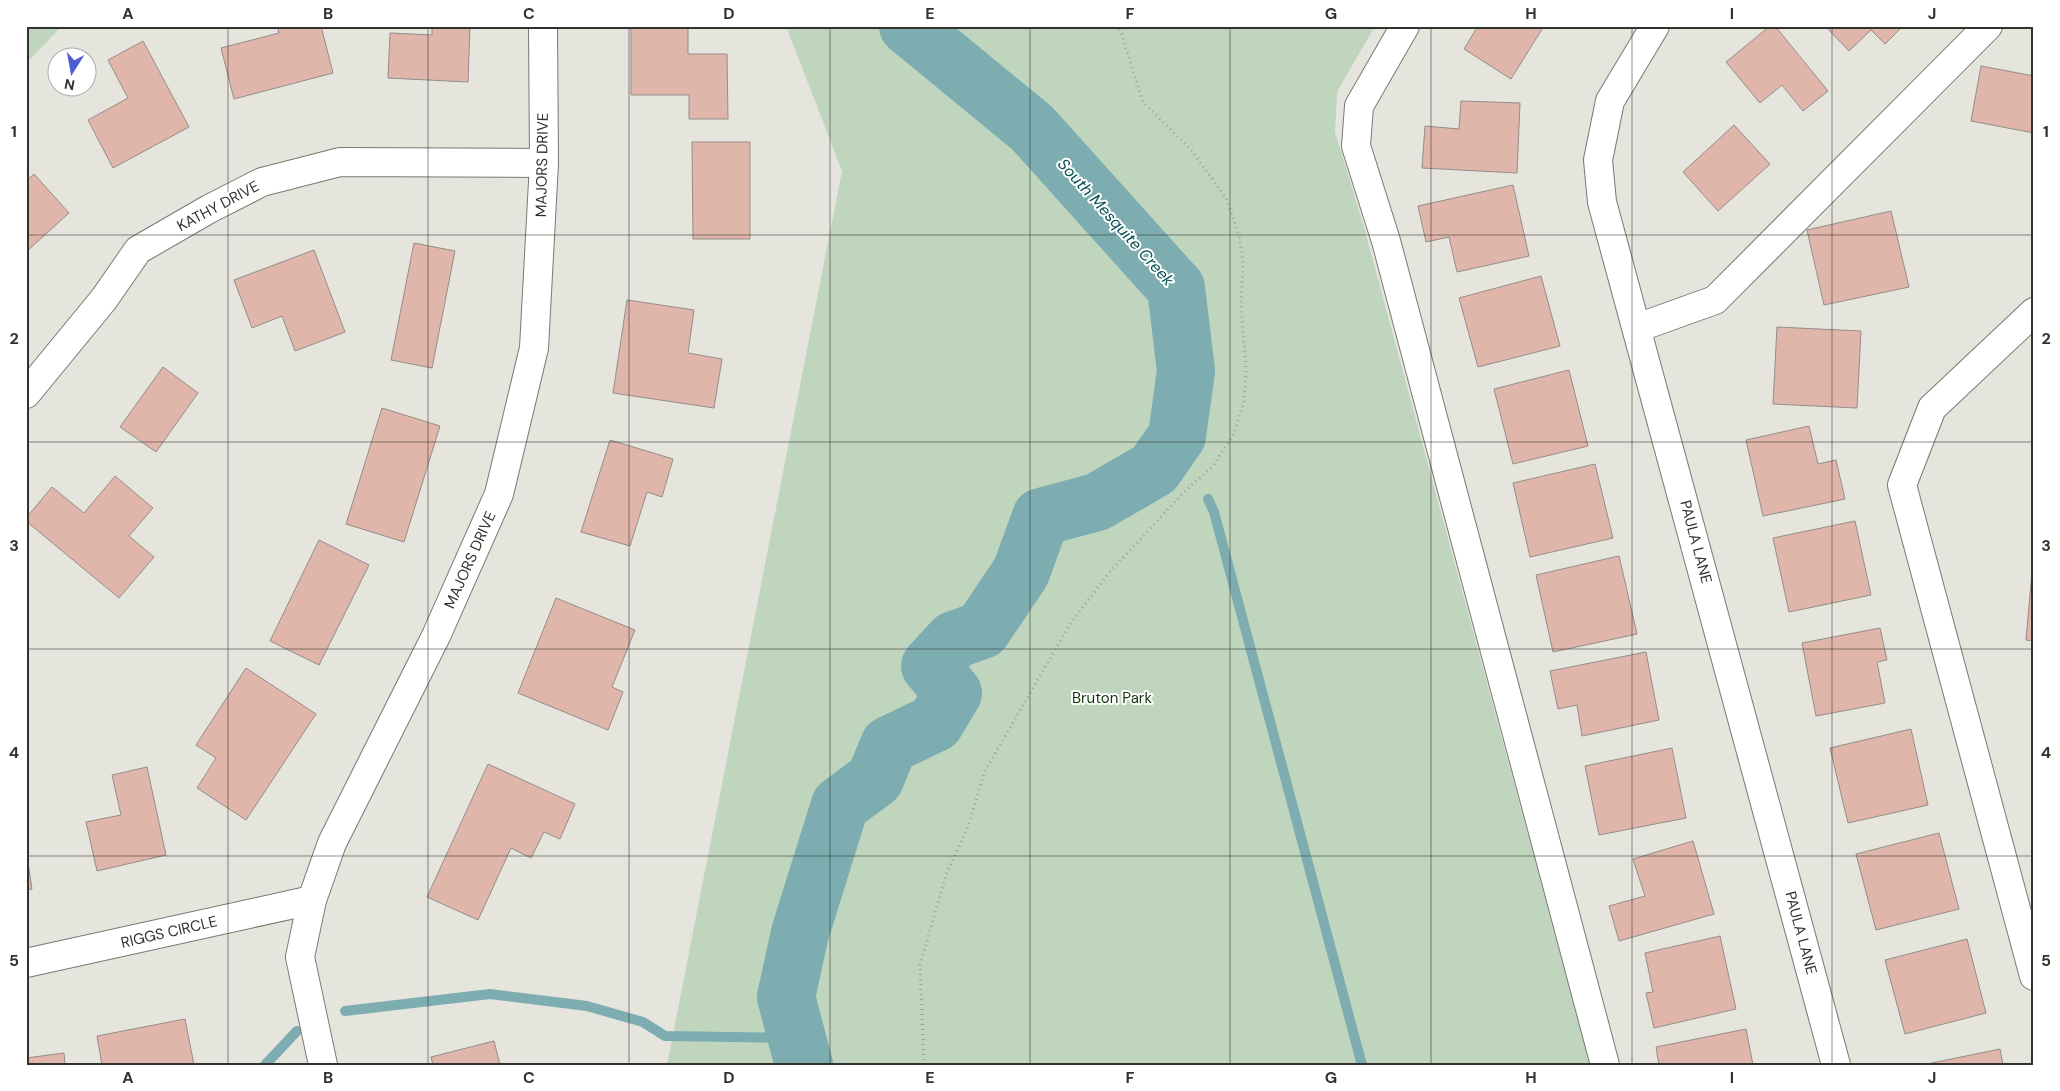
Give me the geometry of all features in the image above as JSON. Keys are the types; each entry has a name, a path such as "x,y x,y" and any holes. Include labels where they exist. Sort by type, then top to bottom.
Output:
{"street":[{"name":"MAJORS DRIVE","path":"323,1065 300,957 312,900 332,843 436,636 498,494 534,348 544,163 543,26"},
{"path":"1405,26 1359,106 1356,146 1386,241 1605,1065"},
{"name":"PAULA LANE","path":"1655,26 1610,100 1598,160 1602,202 1836,1065"},
{"path":"1637,328 1715,300 1988,26"},
{"name":"KATHY DRIVE","path":"26,394 98,306 138,250 209,209 262,182 340,162 544,163"},
{"path":"2034,312 1932,408 1902,485 2034,976"},
{"name":"RIGGS CIRCLE","path":"26,964 312,900"}],"path":[{"path":"924,1065 920,966 946,875 966,830 985,771 1070,624 1108,574 1183,493 1213,466 1234,433 1244,402 1246,370 1240,303 1243,261 1239,235 1226,198 1192,150 1143,102 1119,26"}],"green space":[{"path":"26,26 62,26 26,63"},
{"name":"Bruton Park","path":"786,26 1375,26 1337,92 1335,132 1364,227 1590,1065 667,1065 842,171"}],"building":[{"path":"277,26 321,26 333,73 234,99 221,48 279,33"},
{"path":"432,26 470,26 468,82 388,78 390,33 432,35"},
{"path":"631,26 688,26 688,54 727,54 728,119 689,119 689,95 631,95"},
{"path":"1478,26 1544,26 1511,79 1464,49"},
{"path":"1770,26 1775,26 1828,91 1803,111 1782,85 1760,103 1726,62"},
{"path":"1825,26 1903,26 1885,44 1871,30 1849,51"},
{"path":"143,41 189,127 113,168 88,120 128,98 108,60"},
{"path":"1981,66 2034,76 2034,133 1971,121"},
{"path":"1461,101 1520,103 1517,173 1422,168 1425,126 1459,129"},
{"path":"1734,125 1770,164 1718,211 1683,172"},
{"path":"692,142 750,142 750,239 693,239"},
{"path":"34,174 69,213 26,252 26,181"},
{"path":"1513,185 1529,256 1457,272 1449,237 1426,242 1418,206"},
{"path":"1891,211 1909,287 1824,305 1807,230"},
{"path":"414,243 455,251 432,368 391,360"},
{"path":"314,250 345,332 295,351 282,316 252,328 234,280"},
{"path":"1541,276 1560,346 1478,367 1459,298"},
{"path":"627,300 694,310 688,353 722,359 714,408 613,393"},
{"path":"1777,327 1861,331 1857,408 1773,404"},
{"path":"163,367 198,393 156,452 120,427"},
{"path":"1569,370 1588,446 1513,464 1494,389"},
{"path":"382,408 440,426 404,542 346,524"},
{"path":"1809,426 1818,464 1836,460 1845,499 1763,516 1746,440"},
{"path":"610,440 673,459 662,497 647,492 630,546 581,532"},
{"path":"1595,464 1613,538 1530,557 1513,483"},
{"path":"115,476 153,508 129,536 154,557 119,598 26,521 26,518 52,487 84,513"},
{"path":"1855,521 1871,595 1789,612 1773,538"},
{"path":"319,540 369,565 319,665 270,641"},
{"path":"1619,556 1637,634 1553,652 1536,575"},
{"path":"2034,561 2034,641 2026,640"},
{"path":"556,598 635,630 612,687 623,692 608,730 518,693"},
{"path":"1880,628 1887,660 1877,662 1885,703 1816,716 1802,643"},
{"path":"1646,652 1659,720 1582,736 1577,705 1558,709 1550,671"},
{"path":"246,668 316,714 246,820 197,788 216,758 196,745"},
{"path":"1911,729 1928,805 1848,823 1830,748"},
{"path":"1672,748 1686,818 1599,835 1585,766"},
{"path":"488,764 575,804 560,839 544,832 531,858 511,848 478,920 427,897"},
{"path":"147,767 166,855 97,871 86,822 121,815 112,775"},
{"path":"1939,833 1959,909 1876,930 1856,854"},
{"path":"1693,841 1714,914 1619,941 1609,906 1645,896 1633,859"},
{"path":"26,850 32,889 26,890"},
{"path":"1720,936 1736,1009 1654,1028 1646,993 1653,992 1645,953"},
{"path":"1967,939 1986,1013 1905,1034 1885,960"},
{"path":"185,1019 194,1065 102,1065 97,1036"},
{"path":"1746,1029 1753,1065 1659,1065 1656,1047"},
{"path":"494,1041 500,1065 433,1065 431,1057"},
{"path":"2000,1049 2003,1065 1922,1065"},
{"path":"64,1053 65,1065 26,1065 26,1058"}],"waterway":[{"name":"South Mesquite Creek","path":"804,1065 786,997 800,933 840,805 875,779 889,745 935,723 953,693 930,666 954,640 982,630 1021,572 1041,517 1097,502 1154,469 1177,436 1186,371 1176,288 1032,128 908,26"},
{"path":"1177,436 1188,460"},
{"path":"1208,499 1214,512 1362,1065"},
{"path":"345,1011 490,994 587,1006 643,1022 665,1036 797,1038"},
{"path":"265,1065 297,1031"}]}
